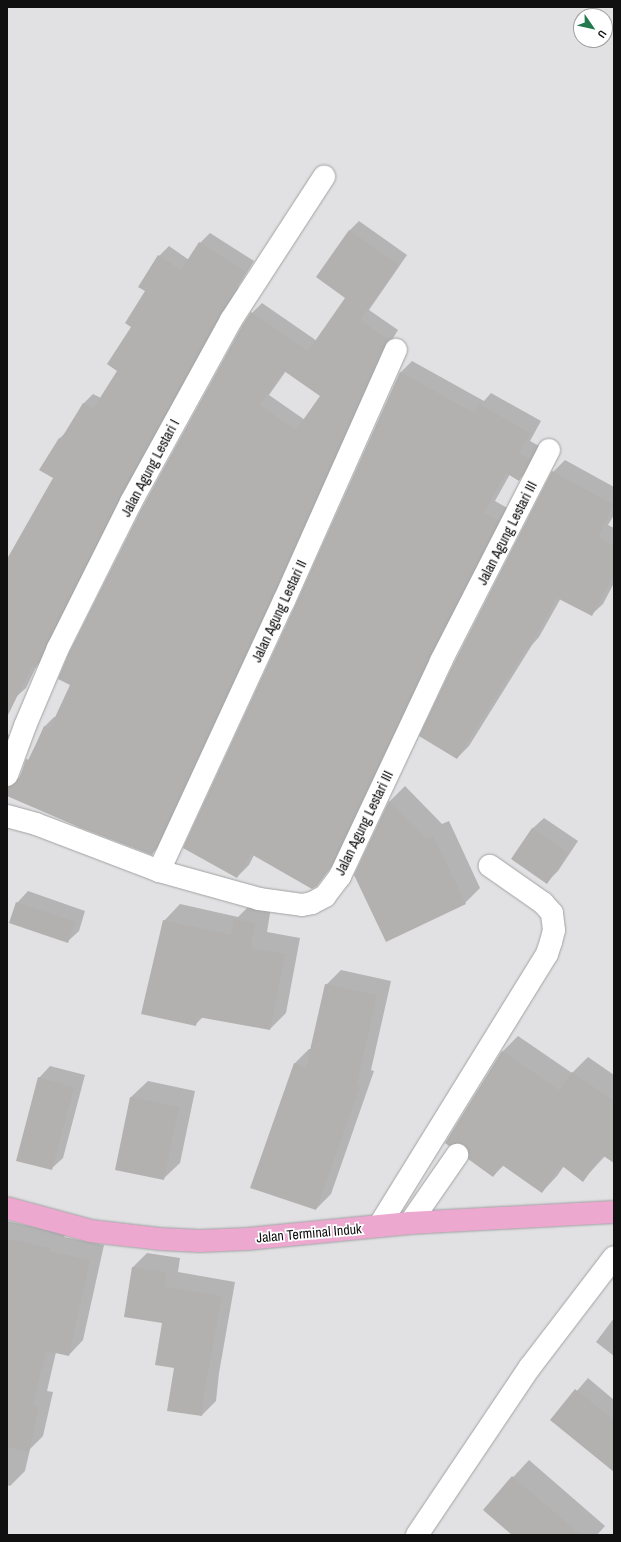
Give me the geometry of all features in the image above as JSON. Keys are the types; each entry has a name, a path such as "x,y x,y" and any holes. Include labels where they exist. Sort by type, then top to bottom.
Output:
{"highway":[{"name":"Jalan Terminal Induk","path":"7,1208 91,1230 160,1240 200,1241 239,1239 410,1223 614,1212"}],"street":[{"name":"Jalan Agung Lestari I","path":"7,776 25,726 58,648 131,502 231,320 324,177"},
{"name":"Jalan Agung Lestari II","path":"158,871 284,601 396,350"},
{"name":"Jalan Agung Lestari III","path":"7,816 44,826 158,871 272,901 302,904 312,903 325,896 340,876 441,661 549,450"},
{"path":"379,1226 547,954 551,942 554,930 552,913 543,903 490,866"},
{"path":"410,1223 457,1154"},
{"path":"417,1535 530,1367 614,1257"}],"building":[{"path":"349,230 399,265 360,320 389,340 377,359 273,596 152,855 81,828 7,796 7,787 15,785 19,780 26,759 29,760 44,726 50,728 70,685 58,679 69,653 142,508 242,326 251,312 308,351 345,298 316,277","holes":["284,371 320,396 296,430 260,405"]},
{"path":"199,242 245,271 229,297 230,298 120,496 47,642 36,668 32,666 7,717 7,559 53,478 39,470 59,438 61,439 83,403 93,409 117,371 107,364 131,327 125,323 145,291 138,287 158,255 181,270"},
{"path":"400,372 474,413 479,404 530,433 519,453 530,459 519,481 506,473 484,513 499,521 430,655 329,870 317,886 312,889 251,854 237,878 183,848 295,606"},
{"path":"552,471 614,505 598,537 614,546 614,575 592,616 557,598 528,650 526,649 457,759 419,736 452,667"},
{"path":"389,801 426,839 433,836 466,904 386,942 354,875"},
{"path":"532,828 568,853 547,884 511,859"},
{"path":"16,902 75,922 68,943 9,923"},
{"path":"234,919 255,923 251,948 285,954 270,1030 198,1017 196,1026 141,1014 163,920 231,935"},
{"path":"325,984 377,995 357,1085 360,1086 316,1210 250,1188 294,1063 306,1068"},
{"path":"502,1051 559,1090 572,1072 614,1101 614,1163 602,1155 583,1182 561,1165 542,1193 502,1165 493,1177 468,1159 468,1150 464,1145 458,1143 449,1146 445,1143"},
{"path":"38,1077 74,1087 52,1170 16,1161"},
{"path":"130,1097 179,1107 164,1180 115,1170"},
{"path":"7,1239 51,1248 50,1251 90,1260 69,1356 46,1351 33,1405 39,1407 29,1452 7,1447"},
{"path":"132,1267 166,1272 164,1287 222,1296 205,1388 202,1416 167,1411 174,1368 155,1365 162,1323 124,1317"},
{"path":"575,1389 614,1420 614,1472 550,1420"},
{"path":"512,1476 581,1535 512,1535 483,1510"}]}
